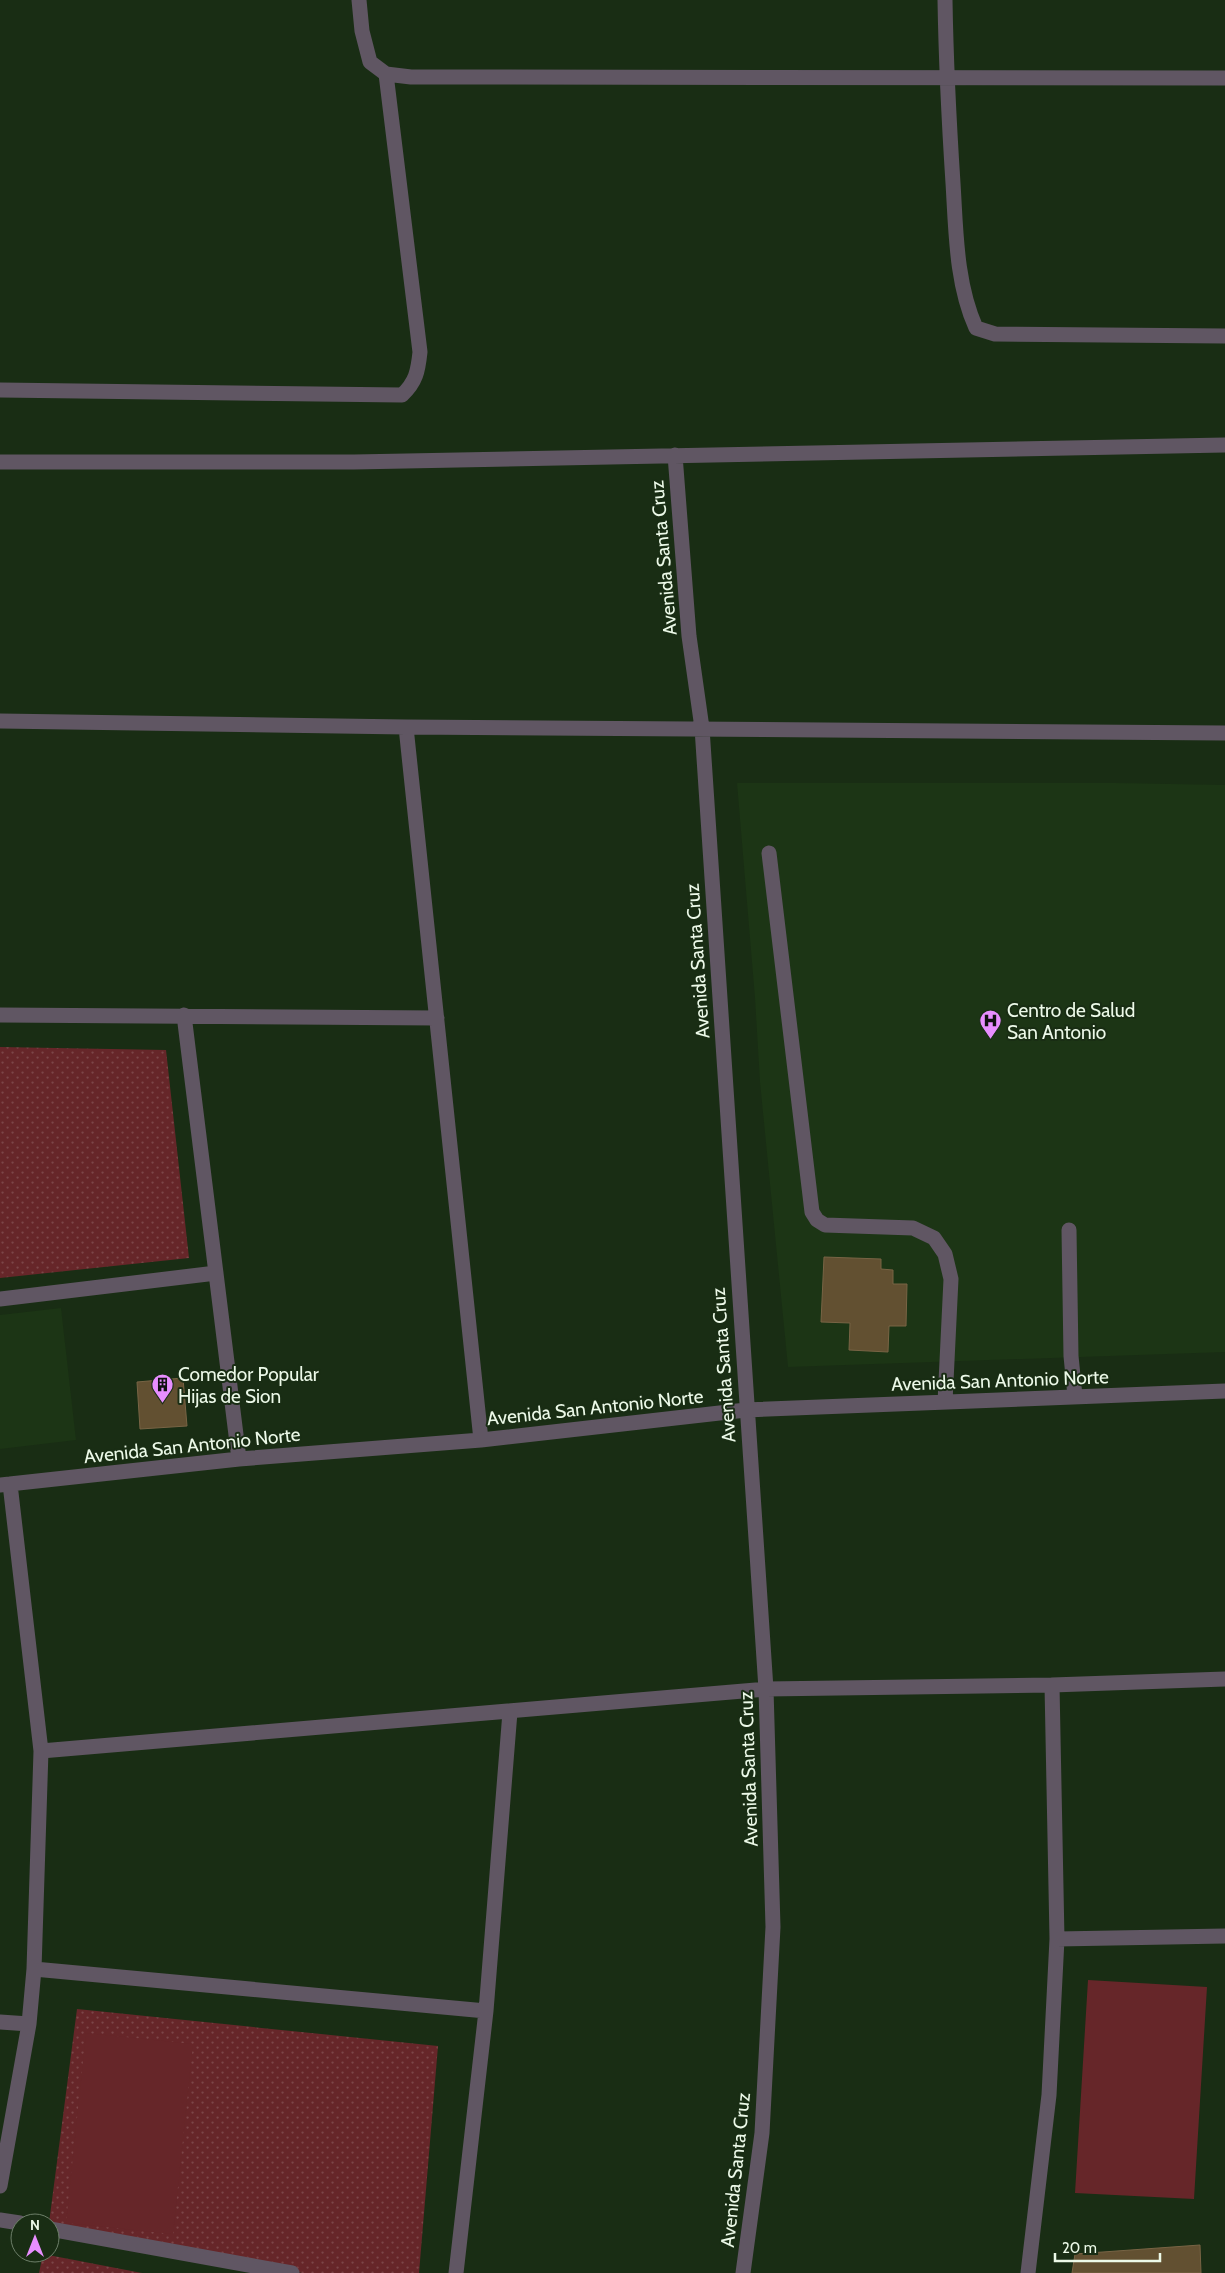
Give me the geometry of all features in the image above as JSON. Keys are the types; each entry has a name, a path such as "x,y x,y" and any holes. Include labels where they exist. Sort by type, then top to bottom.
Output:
{"street":[{"path":"359,0 362,32 370,62 386,74 411,77 1225,78"},
{"path":"945,0 946,78 957,252 968,311 976,328 995,334 1225,336"},
{"path":"0,390 402,395 413,384 418,372 420,352 386,74"},
{"path":"0,462 354,462 1225,445"},
{"name":"Avenida Santa Cruz","path":"675,455 689,636 702,728 766,1690 773,1927 762,2133 743,2273"},
{"path":"0,721 406,727 1225,733"},
{"path":"406,727 481,1440"},
{"path":"769,853 812,1212 817,1220 825,1225 913,1228 934,1238 945,1254 951,1279 945,1402"},
{"path":"0,1015 437,1018"},
{"path":"184,1015 238,1459"},
{"path":"1069,1230 1071,1356 1075,1396"},
{"path":"0,1299 216,1273"},
{"name":"Avenida San Antonio Norte","path":"5,1484 238,1459 481,1440 746,1410 1225,1391"},
{"path":"0,2186 30,2024 34,1969 41,1751 5,1484"},
{"path":"41,1751 766,1690 1052,1685 1225,1679"},
{"path":"1028,2273 1049,2095 1057,1939 1052,1685"},
{"path":"456,2273 486,2011 510,1712"},
{"path":"1057,1939 1225,1936"},
{"path":"34,1969 486,2011"},
{"path":"0,2022 30,2024"},
{"path":"60,2231 292,2273"}],"shaded area":[{"name":"Centro de Salud San Antonio","path":"737,783 1116,783 1225,785 1225,1352 788,1367 760,1082"},
{"path":"0,1047 166,1050 189,1258 0,1278"},
{"path":"61,1308 76,1440 0,1449 0,1315"},
{"path":"1088,1980 1207,1987 1194,2199 1075,2193"},
{"path":"77,2009 438,2046 419,2273 302,2273 60,2225 60,2213 50,2213"},
{"path":"86,2033 193,2044 173,2234 66,2223"},
{"path":"60,2257 142,2273 39,2273 41,2263 60,2263"}],"building":[{"path":"824,1257 881,1259 881,1269 893,1270 893,1284 907,1284 906,1326 889,1326 888,1352 849,1350 850,1323 821,1322"},
{"name":"Comedor Popular Hijas de Sion","path":"183,1378 187,1426 140,1429 137,1382"},
{"path":"1200,2245 1201,2273 1072,2273 1075,2254"}],"place":[{"name":"Centro de Salud San Antonio","path":"991,1040"},
{"name":"Comedor Popular Hijas de Sion","path":"162,1404"}]}
